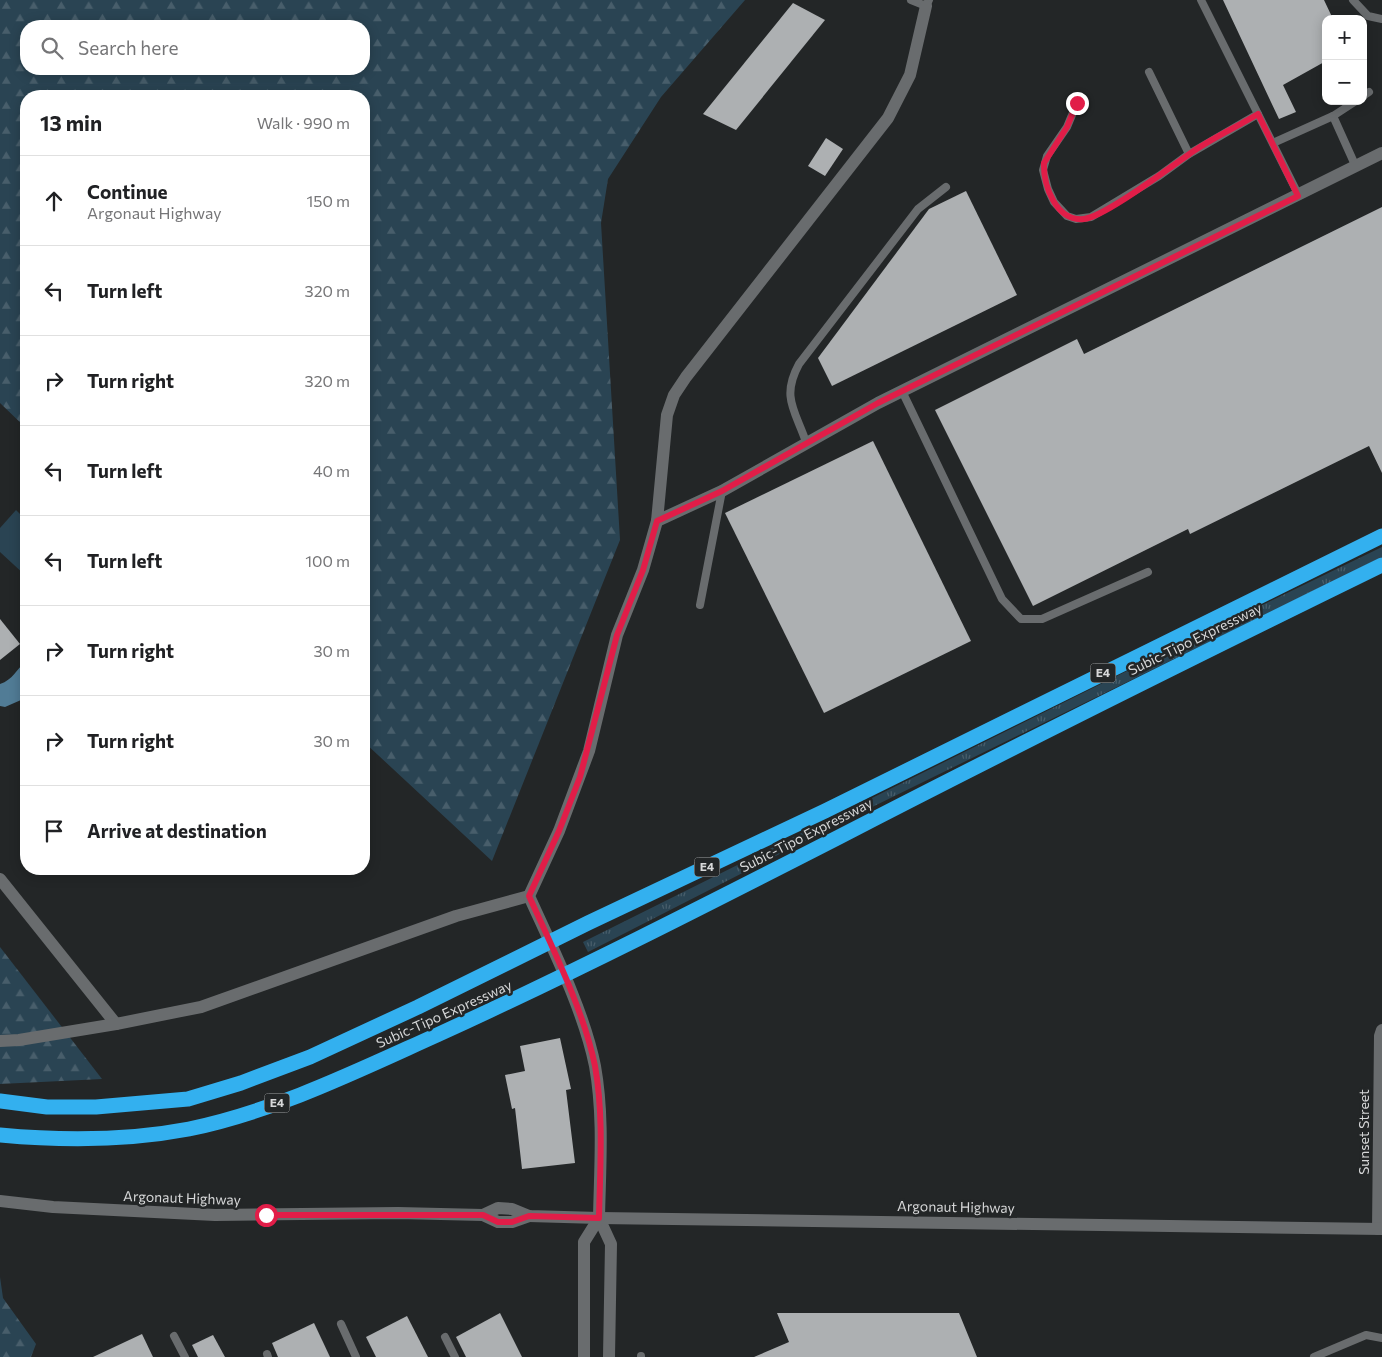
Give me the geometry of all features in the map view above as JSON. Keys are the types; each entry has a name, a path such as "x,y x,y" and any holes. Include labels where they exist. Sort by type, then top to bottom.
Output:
{"highway":[{"name":"Subic-Tipo Expressway","path":"0,1101 47,1107 96,1107 188,1099 241,1083 310,1057 418,1008 588,923 826,812 1382,536"},
{"name":"Subic-Tipo Expressway","path":"0,1135 96,1140 191,1128 250,1113 295,1097 359,1070 605,956 1080,713 1382,565"}],"street":[{"path":"609,1357 611,1244 599,1218 600,1115 594,1065 589,1043 573,1000 529,896 559,831 580,777 617,635 643,570 657,521 664,436 667,415 674,395 686,377 888,118 910,75 928,3"},
{"path":"657,521 722,491 806,442 902,391 1382,153"},
{"path":"0,879 116,1024"},
{"path":"0,1041 19,1040 116,1024 201,1007 456,916 529,896"},
{"name":"Sunset Street","path":"1380,1229 1381,1033"},
{"name":"Argonaut Highway","path":"0,1201 53,1208 160,1214 483,1215 498,1222 512,1222 529,1216 1380,1229"},
{"path":"584,1357 584,1242 599,1218"}],"lane":[{"path":"911,0 928,3"},
{"path":"1201,0 1298,196"},
{"path":"1353,0 1368,16 1382,19"},
{"path":"1149,72 1189,154"},
{"path":"1077,103 1067,127 1044,163 1048,189 1054,202 1067,216 1076,219 1091,218 1159,176 1189,154 1258,114"},
{"path":"1273,143 1332,116 1350,105"},
{"path":"1332,116 1356,167"},
{"path":"806,442 790,396 789,386 799,364 918,209 946,187"},
{"path":"902,391 1002,599 1021,619 1042,619 1148,572"},
{"path":"700,605 722,491"},
{"path":"341,1324 356,1357"},
{"path":"1314,1357 1366,1334 1382,1338"},
{"path":"174,1336 185,1357"},
{"path":"445,1338 455,1357"}],"green space":[{"path":"0,0 745,0 661,97 608,179 601,223 620,540 492,861 370,748 370,90 20,90 20,422 0,403"},
{"path":"16,510 20,514 20,570 0,552 0,528"},
{"path":"1382,547 1382,557 862,812 588,952 583,942 1149,660"},
{"path":"0,947 102,1079 0,1084"},
{"path":"0,1277 3,1298 36,1344 31,1357 0,1357"}],"shaded area":[{"path":"20,668 20,700 5,707 0,706 0,684"}],"building":[{"path":"1223,0 1324,0 1331,15 1322,15 1322,63 1283,85 1296,112 1279,119"},
{"path":"793,3 825,20 736,130 703,114"},
{"path":"826,138 843,149 825,176 808,166"},
{"path":"966,191 1017,295 832,386 818,358 929,209"},
{"path":"1382,207 1382,473 1369,446 1190,534 1188,529 1033,606 935,410 1077,339 1084,354"},
{"path":"873,441 971,641 824,713 725,513"},
{"path":"0,619 20,644 0,660"},
{"path":"560,1038 571,1089 566,1090 575,1163 522,1169 515,1108 512,1109 505,1075 525,1071 520,1046"},
{"path":"500,1313 522,1357 466,1357 456,1337"},
{"path":"777,1313 959,1313 977,1357 754,1357 789,1342"},
{"path":"407,1316 428,1357 376,1357 366,1337"},
{"path":"314,1323 330,1357 278,1357 272,1343"},
{"path":"142,1334 153,1357 93,1357"},
{"path":"213,1335 225,1357 198,1357 192,1345"}],"route":[{"path":"266,1215 398,1213 483,1215 498,1222 512,1222 529,1216 599,1218 600,1115 594,1065 589,1043 573,1000 529,896 559,831 589,751 604,680 617,635 643,570 657,521 722,491 878,403 1298,196 1258,114 1189,154 1159,176 1091,218 1076,219 1067,216 1054,202 1048,189 1044,163 1067,127 1077,103"}]}
